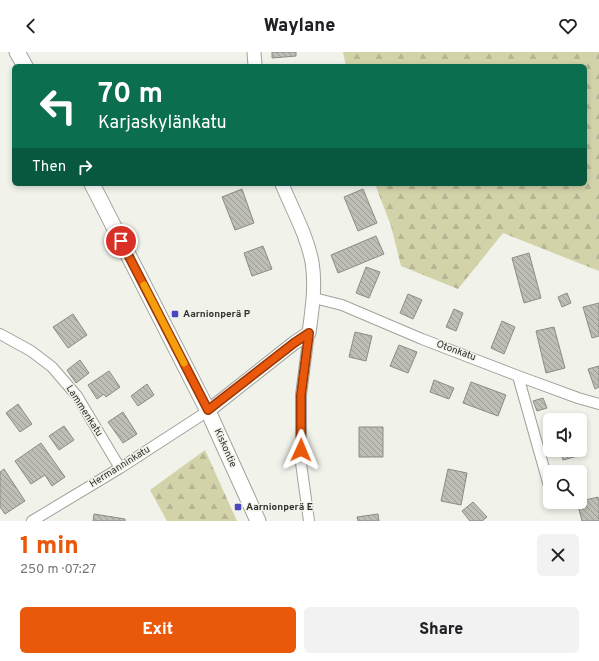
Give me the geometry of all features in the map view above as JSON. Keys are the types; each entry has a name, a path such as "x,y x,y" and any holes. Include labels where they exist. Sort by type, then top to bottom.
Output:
{"main road":[{"path":"17,52 24,64"},
{"name":"Kiskontie","path":"93,186 208,410 258,521"}],"street":[{"path":"254,52 255,64"},
{"path":"283,186 303,234 312,262 314,298 301,395 301,463 309,521"},
{"name":"Otonkatu","path":"314,298 342,305 422,339 518,376 599,404"},
{"path":"208,410 309,333"},
{"name":"Lammenkatu","path":"0,334 30,351 52,367 77,396 120,468"},
{"path":"518,376 543,465"},
{"name":"Hermanninkatu","path":"32,521 120,468 208,410"}],"green space":[{"path":"343,52 599,52 599,271 503,233 458,289 401,266 391,226 376,186 587,186 587,64 346,64"},
{"path":"205,450 237,521 167,521 150,490"}],"building":[{"path":"272,52 296,52 296,56 272,58"},
{"path":"242,189 254,223 235,230 222,197"},
{"path":"363,189 377,223 358,231 344,197"},
{"path":"376,236 384,254 338,273 331,255"},
{"path":"263,246 272,269 252,276 244,253"},
{"path":"529,253 541,298 524,303 512,258"},
{"path":"366,267 380,272 369,298 356,293"},
{"path":"567,293 571,303 562,307 558,297"},
{"path":"408,294 422,300 413,319 400,313"},
{"path":"599,303 599,336 592,338 583,307"},
{"path":"454,309 463,313 456,331 446,327"},
{"path":"73,314 87,335 68,348 53,327"},
{"path":"502,321 515,327 504,354 491,348"},
{"path":"554,327 565,368 546,373 536,331"},
{"path":"355,332 372,336 366,361 349,357"},
{"path":"399,345 417,352 408,373 390,366"},
{"path":"80,360 89,373 76,383 67,370"},
{"path":"599,366 599,387 595,389 588,369"},
{"path":"109,371 120,387 106,397 104,394 97,399 88,385"},
{"path":"434,380 454,388 449,399 430,392"},
{"path":"471,382 506,395 498,416 463,403"},
{"path":"147,384 154,395 138,406 131,396"},
{"path":"543,398 547,408 537,411 533,401"},
{"path":"18,404 32,424 20,432 6,413"},
{"path":"123,412 137,434 123,443 108,422"},
{"path":"64,426 74,440 59,450 49,436"},
{"path":"359,427 383,427 383,457 359,457"},
{"path":"41,443 65,477 52,486 45,475 31,484 15,461"},
{"path":"562,457 574,457 563,460"},
{"path":"4,469 25,501 5,514 0,507 0,472"},
{"path":"448,469 467,473 461,505 441,501"},
{"path":"598,497 599,521 582,521 579,509 587,509 587,500"},
{"path":"473,502 487,517 482,521 470,521 462,511"},
{"path":"94,514 125,519 125,521 93,521"},
{"path":"378,514 379,521 358,521 357,517"}],"slow traffic":[{"path":"144,285 184,363"}],"place":[{"name":"Aarnionperä P","path":"175,314"},
{"name":"Aarnionperä E","path":"238,507"}],"route":[{"path":"121,241 208,410 309,333 301,395 301,450"}]}
